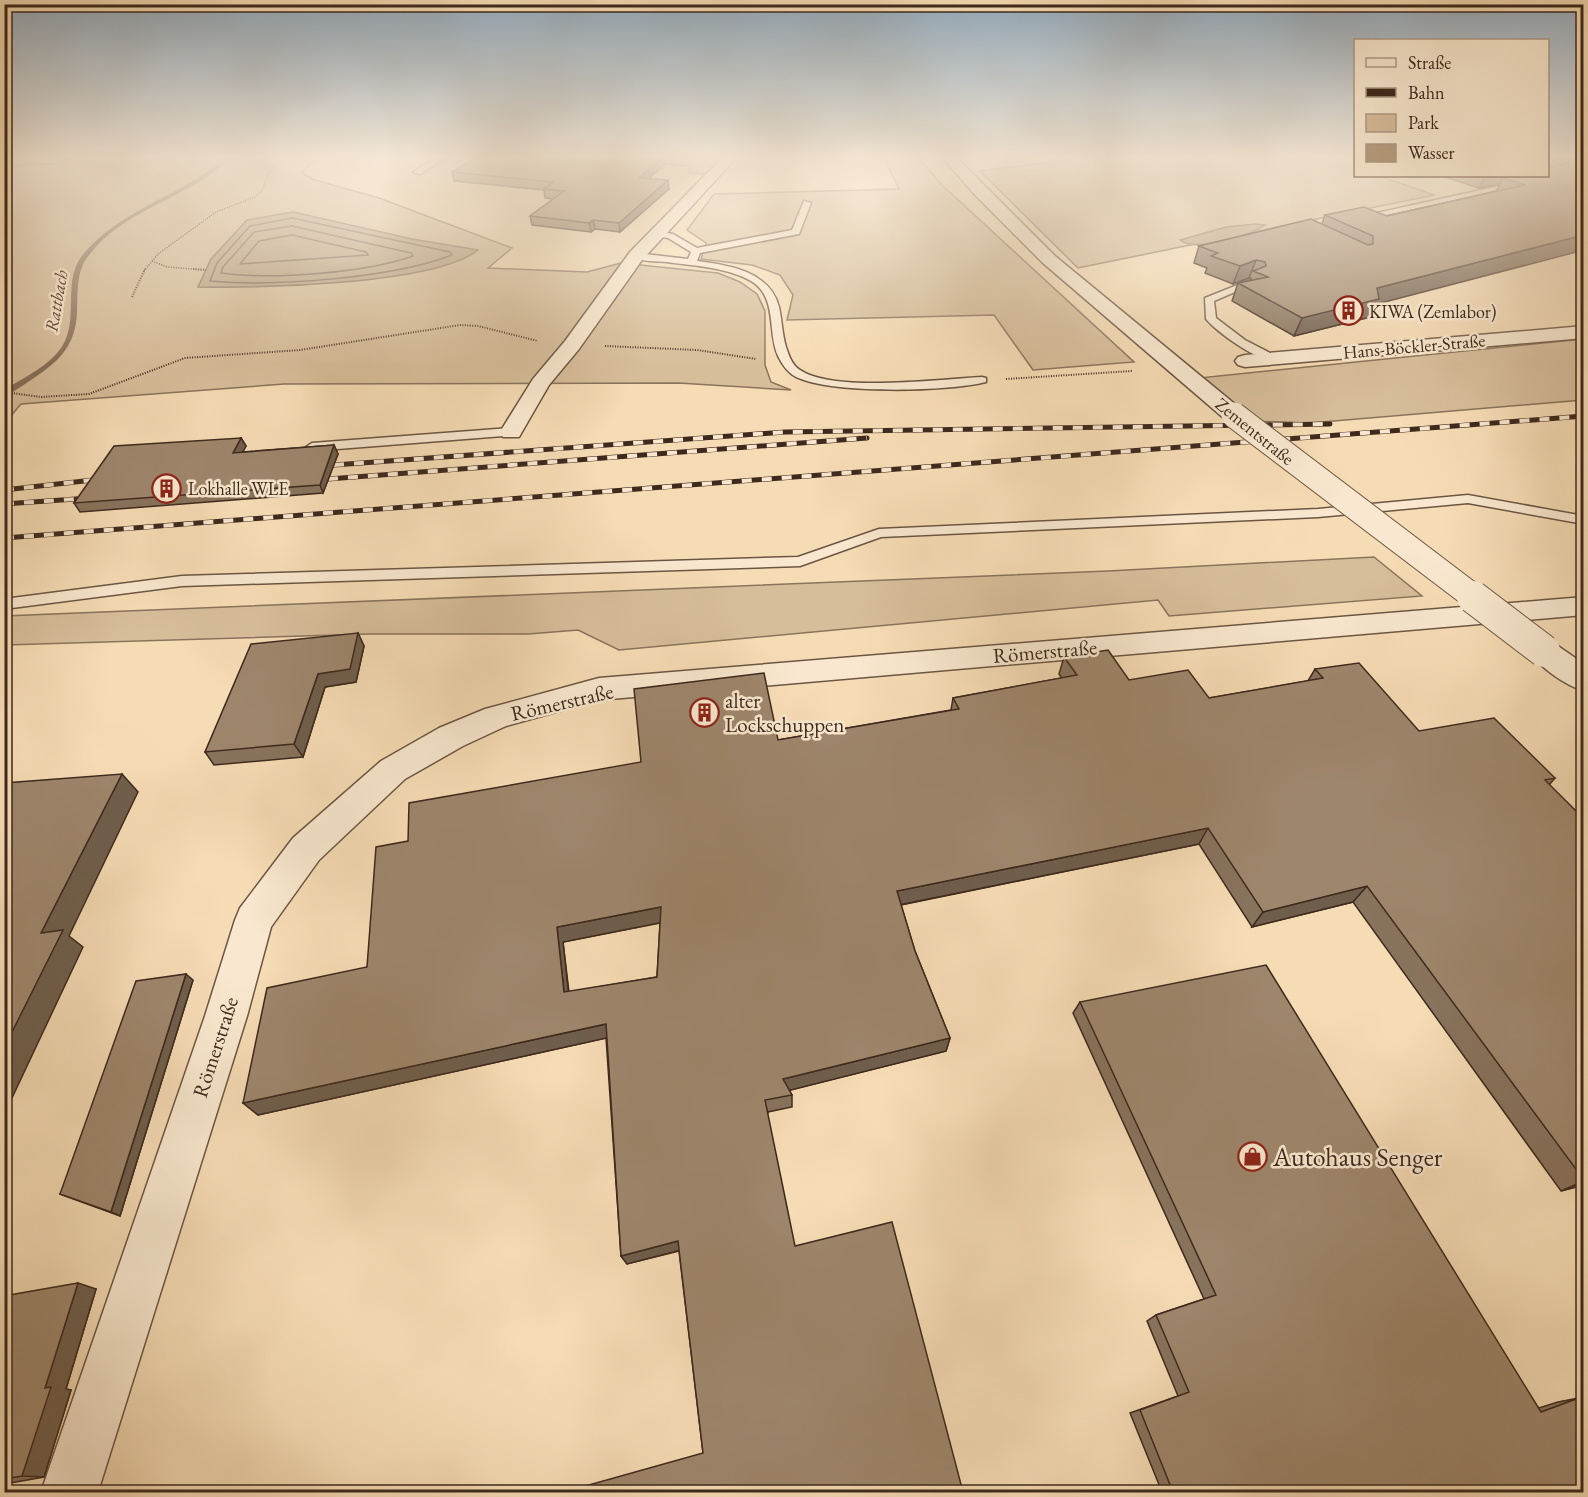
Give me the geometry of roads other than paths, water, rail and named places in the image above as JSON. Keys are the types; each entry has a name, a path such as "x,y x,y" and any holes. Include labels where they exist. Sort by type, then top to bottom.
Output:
{"street":[{"path":"511,432 540,382 572,345 636,256 665,226"},
{"name":"Zementstraße","path":"1016,226 1060,268 1234,416 1584,680"},
{"name":"Hans-Böckler-Straße","path":"1245,361 1584,332"},
{"name":"Römerstraße","path":"69,1492 226,1016 254,920 306,849 393,770 451,736 496,717 599,689 1582,607"}],"lane":[{"path":"657,234 670,236 696,251 796,232 798,226"},
{"path":"691,263 696,251"},
{"path":"636,256 691,263 735,272 764,286 769,293 786,365 798,374 813,380 842,384 982,380"},
{"path":"1253,282 1209,300 1211,319 1241,342 1272,358"},
{"path":"304,448 511,432"},
{"path":"4,604 182,581 800,561 879,533 1318,513 1468,499 1584,520"}],"water":[{"path":"242,226 354,226 412,239 478,250 456,262 424,271 386,277 301,285 198,287 211,259"},
{"path":"1263,226 1210,244 1198,245 1180,240 1226,227"}],"waterway":[{"name":"Rattbach","path":"4,394 48,365 63,350 72,332 74,288 79,267 84,257 99,240 116,226"}],"railway":[{"path":"4,538 1584,416"},
{"path":"334,465 785,432 1330,424"},
{"path":"328,479 867,438"},
{"path":"4,490 102,479"},
{"path":"4,504 90,498"}],"place":[{"name":"KIWA (Zemlabor)","path":"1348,311"},
{"name":"Lokhalle WLE","path":"167,488"},
{"name":"alter Lockschuppen","path":"704,712"},
{"name":"Autohaus Senger","path":"1252,1157"}]}
